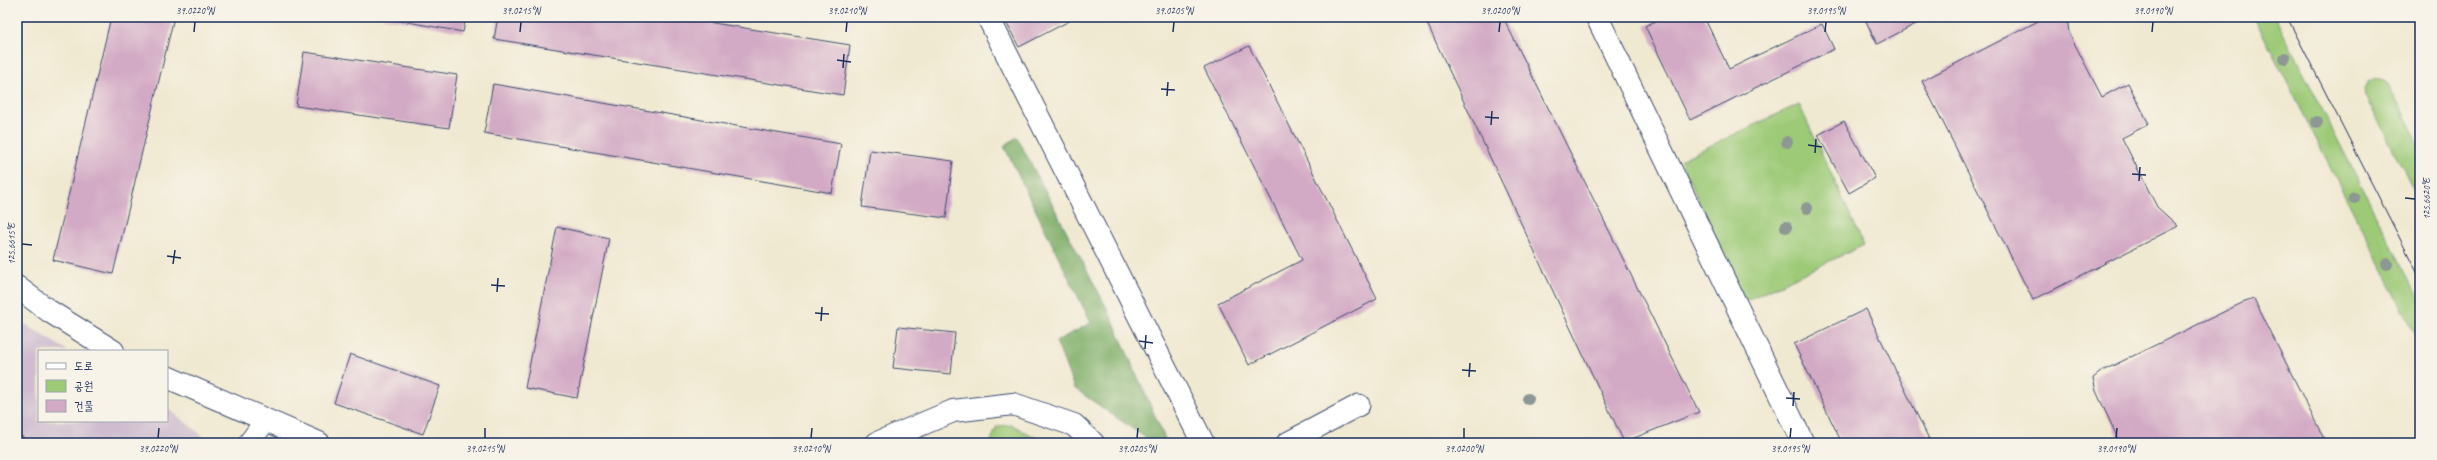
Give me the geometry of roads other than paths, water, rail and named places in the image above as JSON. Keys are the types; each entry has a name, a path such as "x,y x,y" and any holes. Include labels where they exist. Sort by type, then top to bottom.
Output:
{"street":[{"path":"988,17 1203,443"},
{"path":"1597,17 1803,443"},
{"path":"17,287 48,311 111,350"},
{"path":"168,377 319,443"},
{"path":"877,443 953,411 1013,404 1074,425 1093,443"}],"lane":[{"path":"1287,443 1359,406"},
{"path":"249,443 266,420"}],"tram line":[{"path":"2287,17 2420,278"}]}
